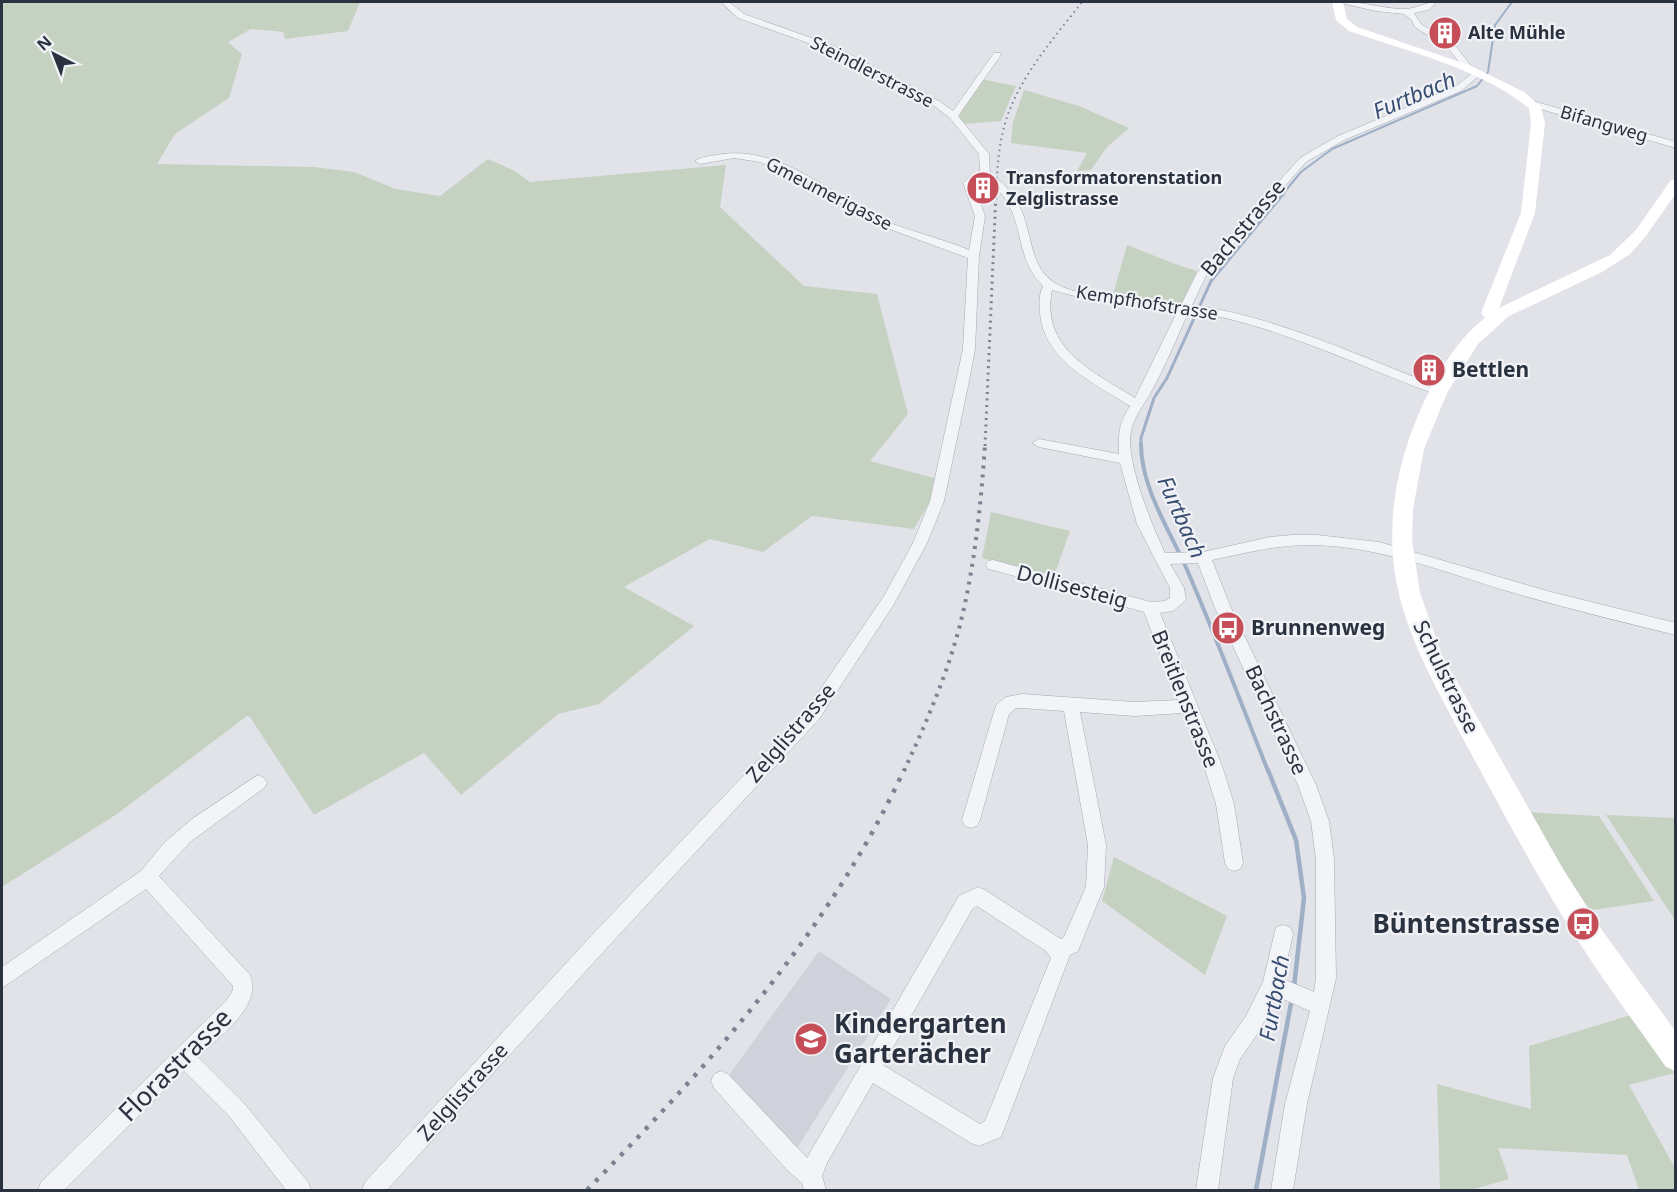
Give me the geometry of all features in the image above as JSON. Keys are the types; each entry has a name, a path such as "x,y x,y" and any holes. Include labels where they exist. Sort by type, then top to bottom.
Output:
{"street":[{"name":"Steindlerstrasse","path":"725,2 741,16 831,48 936,103 953,116"},
{"path":"1434,2 1425,8 1407,12 1339,2 1342,20 1357,32 1478,74 1520,94 1533,104 1538,123 1532,193 1520,237 1489,313 1494,318"},
{"path":"1407,12 1415,18 1418,25 1460,54 1467,66 1478,74"},
{"path":"985,175 984,154 953,116 959,111 969,93 997,56"},
{"name":"Bachstrasse","path":"1164,559 1144,524 1126,460 1124,433 1136,404 1144,393 1203,272 1303,160 1341,138 1458,89 1478,74"},
{"name":"Bifangweg","path":"1533,104 1676,145"},
{"name":"Gmeumerigasse","path":"700,161 725,156 746,156 765,161 796,174 880,222 956,247 975,249"},
{"name":"Kempfhofstrasse","path":"985,175 1008,193 1025,229 1032,266 1037,274 1050,285 1096,298 1187,307 1232,317 1439,392"},
{"name":"Zelglistrasse","path":"373,1191 598,943 813,714 889,600 920,543 937,501 969,349 975,249 980,216 968,183 985,175"},
{"name":"Schulstrasse","path":"1676,183 1637,238 1615,258 1581,276 1521,301 1494,318 1473,339 1439,392 1417,438 1406,477 1401,526 1405,572 1416,616 1439,672 1506,796 1583,924 1676,1057"},
{"path":"1050,285 1046,289 1044,318 1057,348 1089,375 1136,404"},
{"path":"1039,443 1126,460"},
{"path":"1164,559 1197,557 1270,542 1292,540 1317,540 1379,547 1551,598 1676,629"},
{"name":"Bachstrasse","path":"1197,557 1307,785 1320,821 1326,859 1327,957 1315,1003 1282,1191"},
{"name":"Breitlenstrasse","path":"1164,559 1177,588 1178,600 1168,608 1151,608 1153,619 1213,766 1225,804 1234,862"},
{"name":"Dollisesteig","path":"993,565 1151,608"},
{"path":"971,820 1002,710 1012,702 1135,709 1188,706"},
{"path":"1058,951 1071,944 1095,887 1097,867 1097,845 1071,705"},
{"path":"2,978 147,877 162,856 187,832 258,783"},
{"name":"Florastrasse","path":"49,1191 234,1008 243,993 243,982 147,877"},
{"path":"813,1183 818,1157 869,1069 966,902 978,896 1053,944 1058,951 1061,956 993,1129 979,1135 869,1069"},
{"path":"1207,1191 1223,1078 1232,1053 1276,986 1283,934"},
{"path":"1276,986 1315,1003"},
{"path":"184,1057 236,1110 300,1191"},
{"path":"721,1081 813,1183"}],"shaded area":[{"name":"Kindergarten Garterächer","path":"819,951 891,999 794,1153 726,1079"}],"green space":[{"path":"2,2 360,2 348,31 285,39 283,32 251,29 228,42 242,54 229,98 175,134 157,164 314,167 354,172 396,189 440,196 488,159 515,171 530,182 726,165 720,207 804,286 877,294 908,414 870,461 934,478 930,501 914,529 812,516 763,552 710,539 624,587 694,626 599,704 558,714 461,795 424,753 314,815 250,717 247,716 117,814 2,887"},
{"path":"981,79 1016,86 1001,121 964,124 959,116"},
{"path":"1024,90 1079,106 1129,128 1107,147 1091,170 1077,171 1087,153 1011,143 1013,122"},
{"path":"1127,245 1197,271 1182,304 1112,298"},
{"path":"991,512 1070,531 1054,576 982,558"},
{"path":"1526,812 1599,816 1654,901 1585,911"},
{"path":"1606,815 1675,818 1675,920"},
{"path":"1114,857 1227,916 1205,975 1102,901"},
{"path":"1631,1015 1674,1073 1629,1085 1675,1168 1675,1190 1639,1190 1627,1155 1498,1148 1509,1179 1471,1190 1440,1190 1437,1084 1531,1109 1529,1046"}],"waterway":[{"name":"Furtbach","path":"1282,195 1301,172 1332,149 1477,86 1488,72 1495,25 1512,2"},
{"name":"Furtbach","path":"1141,444 1154,398 1167,378 1211,281 1284,193"},
{"name":"Furtbach","path":"1141,444 1142,461 1151,494 1198,597 1268,771"},
{"name":"Furtbach","path":"1268,770 1296,840 1304,898 1294,987"},
{"name":"Furtbach","path":"1256,1190 1292,998"}],"railway":[{"path":"996,195 1001,139 1016,95 1036,62 1082,2"},
{"path":"985,446 996,193"},
{"path":"904,771 943,679 961,621 977,533 985,444"},
{"path":"587,1190 678,1094 764,993 841,886 904,770"}],"place":[{"name":"Alte Mühle","path":"1445,33"},
{"name":"Transformatorenstation Zelglistrasse","path":"983,188"},
{"name":"Bettlen","path":"1429,370"},
{"name":"Brunnenweg","path":"1228,628"},
{"name":"Büntenstrasse","path":"1583,924"},
{"name":"Kindergarten Garterächer","path":"811,1039"}]}
